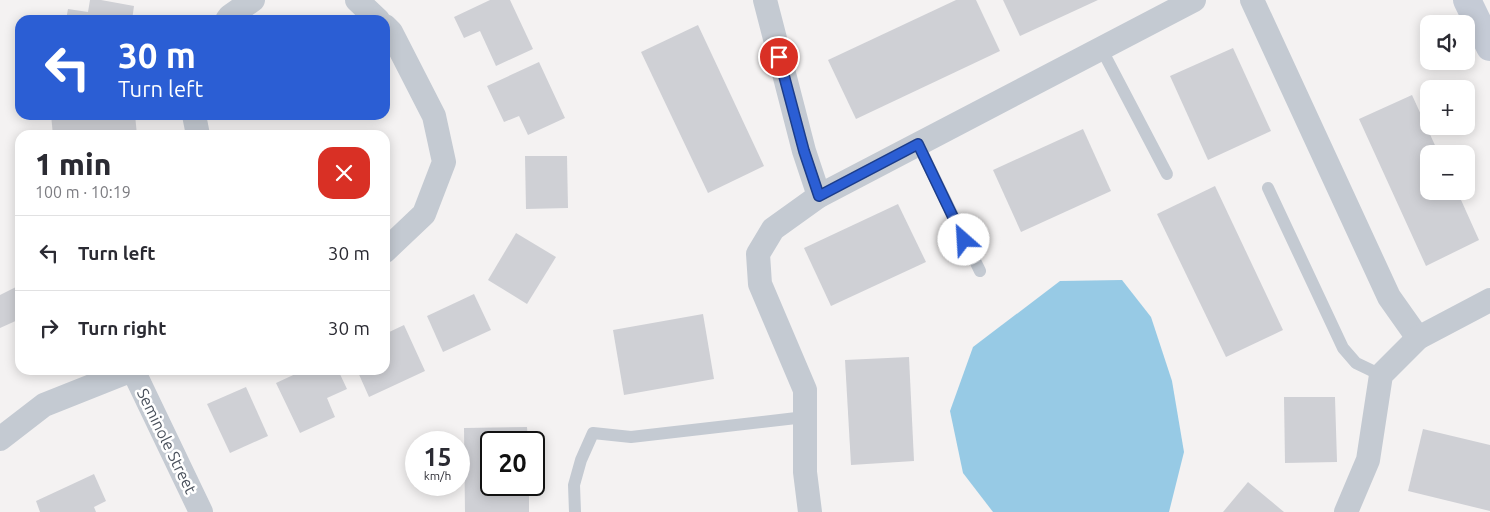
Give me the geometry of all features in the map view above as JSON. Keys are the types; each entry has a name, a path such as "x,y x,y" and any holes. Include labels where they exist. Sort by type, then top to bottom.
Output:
{"main road":[{"path":"1467,0 1490,47"}],"street":[{"path":"231,15 253,0"},
{"path":"357,0 373,15"},
{"path":"765,0 804,151 819,196"},
{"path":"810,512 805,472 805,390 760,284 758,254 773,229 819,196 1194,0"},
{"path":"1252,0 1389,297 1418,338"},
{"path":"390,31 434,116 444,162 424,214 390,245"},
{"path":"1346,512 1368,460 1381,375 1418,338 1490,300"},
{"path":"0,439 44,405 120,375"},
{"name":"Seminole Street","path":"135,375 201,512"}],"lane":[{"path":"1101,48 1167,174"},
{"path":"918,144 980,271"},
{"path":"1268,188 1342,348 1356,363 1381,375"},
{"path":"575,512 574,485 581,460 593,433 631,437 805,417"}],"water":[{"path":"1122,280 1151,317 1172,381 1184,452 1169,512 993,512 963,473 950,411 973,347 1060,281"}],"building":[{"path":"90,0 134,6 133,15 67,15 68,9 88,12"},
{"path":"490,0 510,0 533,49 496,66 480,31 464,38 454,17"},
{"path":"956,0 976,0 1000,51 856,119 828,60"},
{"path":"1003,0 1098,0 1020,36"},
{"path":"698,25 764,166 708,193 641,52"},
{"path":"1233,48 1271,131 1208,160 1170,76"},
{"path":"539,62 565,118 528,135 519,116 504,122 487,86"},
{"path":"1412,95 1420,112 1420,135 1430,135 1435,145 1420,145 1420,200 1461,200 1479,240 1426,266 1359,119"},
{"path":"52,120 136,120 136,130 52,130"},
{"path":"1083,129 1111,191 1021,232 993,170"},
{"path":"525,156 567,156 568,208 526,209"},
{"path":"1215,186 1283,330 1226,357 1157,214"},
{"path":"898,204 926,262 831,306 804,248"},
{"path":"516,233 556,257 527,304 488,280"},
{"path":"15,288 15,321 0,328 0,295"},
{"path":"474,294 491,330 443,352 427,316"},
{"path":"703,314 714,379 624,395 613,330"},
{"path":"404,325 425,371 369,397 359,375 390,375 390,332"},
{"path":"909,357 914,461 851,465 845,360"},
{"path":"293,375 340,375 347,389 327,398 335,417 300,433 276,383"},
{"path":"246,387 268,436 230,453 207,404"},
{"path":"1284,397 1335,397 1337,462 1285,463"},
{"path":"527,427 527,431 480,431 480,496 529,496 529,512 465,512 465,496 470,496 470,431 464,431 464,428"},
{"path":"1423,429 1490,445 1490,511 1408,491"},
{"path":"94,474 106,501 94,507 96,512 40,512 36,501"},
{"path":"1248,482 1284,512 1223,512"}],"route":[{"path":"779,57 804,151 819,196 918,144 964,240"}]}
